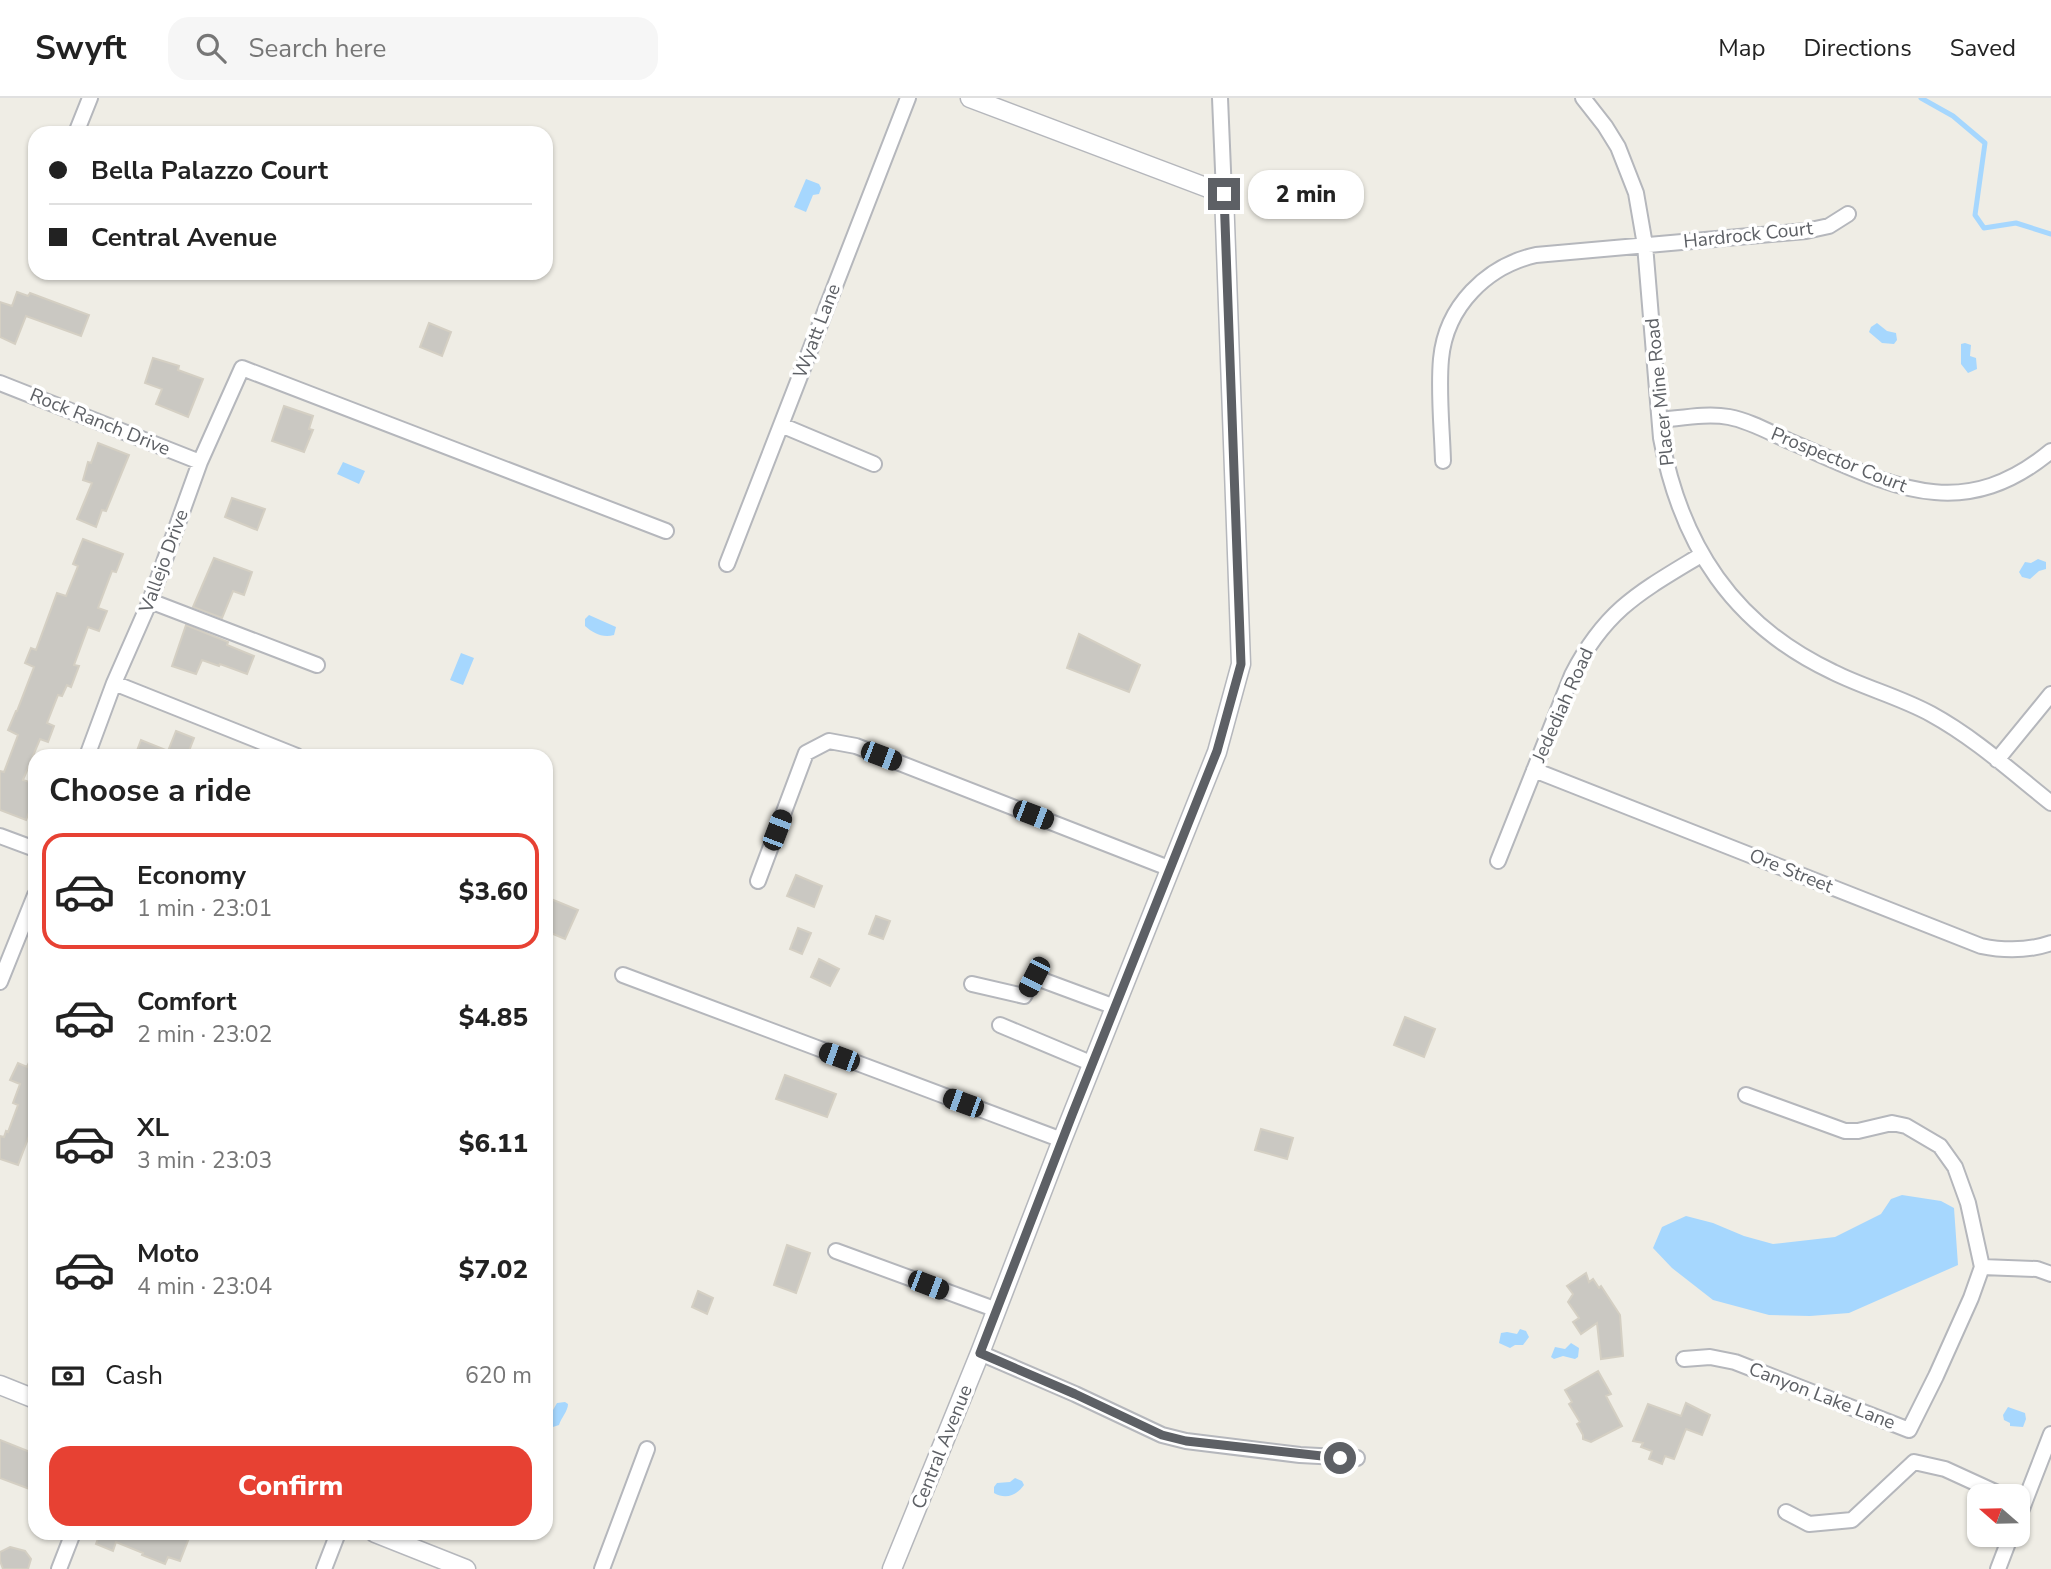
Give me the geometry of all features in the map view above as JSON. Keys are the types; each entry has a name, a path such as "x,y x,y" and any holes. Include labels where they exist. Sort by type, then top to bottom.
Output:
{"street":[{"path":"79,126 90,98"},
{"name":"Wyatt Lane","path":"727,564 908,98"},
{"path":"970,98 1224,194 1220,98"},
{"name":"Placer Mine Road","path":"1583,98 1618,147 1636,194 1645,245 1660,420 1667,468 1675,498 1701,555 1745,611 1793,650 1833,672 1931,714 1963,733 2051,803"},
{"name":"Central Avenue","path":"892,1569 1217,751 1241,664 1224,194"},
{"name":"Hardrock Court","path":"1443,461 1442,355 1447,331 1458,309 1473,290 1502,267 1524,257 1536,255 1806,231 1829,226 1848,214"},
{"name":"Vallejo Drive","path":"90,749 114,683 150,601 201,462 242,368 666,531"},
{"name":"Rock Ranch Drive","path":"0,383 201,462"},
{"name":"Prospector Court","path":"1660,420 1714,416 1741,420 1882,480 1913,490 1930,492 1962,492 1995,485 2025,471 2051,451"},
{"path":"781,425 874,464"},
{"name":"Jedediah Road","path":"1498,861 1584,651 1619,608 1640,591 1701,555"},
{"path":"150,601 317,665"},
{"path":"114,683 279,749"},
{"path":"1997,760 2051,694"},
{"path":"758,881 806,754 829,741 856,746 1171,869"},
{"name":"Ore Street","path":"1534,770 1981,946 2017,950 2051,943"},
{"path":"0,836 28,846"},
{"path":"0,982 28,912"},
{"path":"623,975 1062,1140"},
{"path":"972,984 1024,996 1034,977 1115,1007"},
{"path":"999,1026 1093,1064"},
{"path":"1745,1095 1845,1131 1858,1131 1885,1124 1906,1126 1940,1146 1955,1167 1968,1202 1982,1267 2037,1269 2051,1274"},
{"path":"836,1251 997,1310"},
{"name":"Canyon Lake Lane","path":"1684,1359 1710,1357 1735,1362 1909,1430 1971,1298 1982,1267"},
{"path":"980,1353 1162,1435 1186,1441 1322,1457 1357,1458"},
{"path":"0,1385 28,1396"},
{"path":"2030,1485 2051,1434"},
{"path":"602,1569 647,1449"},
{"path":"1786,1512 1809,1524 1853,1520 1914,1462 1945,1469 1978,1484"},
{"path":"59,1569 70,1540"},
{"path":"324,1569 335,1540"},
{"path":"389,1540 438,1564 466,1569"},
{"path":"1998,1569 2006,1547"}],"water":[{"path":"806,179 819,184 821,188 819,194 813,195 806,212 794,207"},
{"path":"1877,323 1887,331 1896,333 1897,340 1894,344 1882,343 1869,332"},
{"path":"1961,344 1971,345 1970,356 1976,358 1977,369 1968,373 1961,364"},
{"path":"343,462 365,471 359,484 337,474"},
{"path":"2038,559 2046,562 2046,569 2030,579 2022,577 2019,572 2025,562 2031,563"},
{"path":"589,615 616,627 614,635 602,635 588,629 585,619"},
{"path":"461,653 474,658 463,685 450,680"},
{"path":"1902,1195 1941,1201 1954,1208 1958,1265 1849,1313 1769,1315 1713,1300 1672,1268 1653,1248 1662,1227 1686,1216 1773,1244 1835,1237 1881,1214 1891,1199"},
{"path":"1520,1329 1526,1331 1529,1337 1523,1345 1510,1348 1499,1343 1501,1333 1517,1334"},
{"path":"1571,1343 1579,1348 1578,1357 1551,1357 1555,1347 1565,1349"},
{"path":"557,1403 568,1404 559,1425 553,1427 553,1410"},
{"path":"2008,1407 2025,1413 2023,1427 2010,1426 2010,1423 2004,1420 2003,1415"},
{"path":"1015,1478 1024,1485 1018,1491 1007,1496 994,1493 997,1483 1010,1482"}],"building":[{"path":"17,292 28,296 30,293 89,315 81,336 26,316 15,344 0,337 0,302 12,306"},
{"path":"429,323 451,332 442,356 420,347"},
{"path":"153,358 179,366 178,370 203,379 188,417 156,404 162,389 145,383"},
{"path":"284,406 313,416 309,429 313,430 304,452 272,441"},
{"path":"98,443 129,455 106,511 102,510 96,527 77,519 92,483 83,480 88,462 91,463"},
{"path":"232,498 265,509 257,530 225,517"},
{"path":"83,539 123,554 116,572 112,571 98,608 107,611 99,631 88,627 74,665 79,666 71,687 67,685 62,696 58,695 47,723 54,726 48,742 40,739 36,749 28,749 28,768 23,780 28,782 26,820 0,810 0,771 4,772 18,735 8,730 34,667 25,663 31,648 36,650 57,593 66,596 78,566 73,564"},
{"path":"214,558 252,572 244,595 233,591 222,618 193,607"},
{"path":"186,625 254,656 247,674 202,660 196,674 172,666"},
{"path":"1079,634 1140,665 1129,692 1067,668"},
{"path":"176,731 194,738 190,749 169,749"},
{"path":"141,740 163,749 138,749"},
{"path":"796,875 822,886 814,907 787,896"},
{"path":"553,900 578,910 565,939 553,934"},
{"path":"876,916 890,921 883,939 869,934"},
{"path":"798,928 811,933 802,954 790,949"},
{"path":"819,959 839,969 830,986 811,977"},
{"path":"1405,1017 1435,1029 1424,1057 1394,1045"},
{"path":"18,1063 27,1067 28,1065 28,1139 18,1165 0,1159 0,1136 4,1137 6,1131 8,1132 18,1105 13,1103 20,1084 10,1080"},
{"path":"785,1075 836,1094 827,1117 776,1099"},
{"path":"1261,1129 1293,1138 1287,1159 1255,1150"},
{"path":"787,1245 810,1253 796,1293 774,1285"},
{"path":"1586,1273 1589,1282 1593,1279 1599,1288 1601,1286 1620,1315 1623,1356 1601,1359 1597,1323 1581,1334 1573,1322 1579,1318 1568,1302 1573,1294 1567,1286"},
{"path":"698,1291 713,1298 707,1314 692,1307"},
{"path":"1598,1371 1611,1394 1606,1396 1622,1426 1591,1442 1583,1439 1577,1424 1580,1422 1569,1404 1572,1402 1565,1390"},
{"path":"1686,1403 1710,1415 1702,1435 1686,1429 1674,1459 1665,1456 1662,1464 1649,1459 1652,1451 1641,1447 1643,1443 1633,1441 1648,1404 1681,1416"},
{"path":"0,1440 28,1451 28,1488 0,1478"},
{"path":"98,1540 188,1540 180,1561 168,1557 165,1564 116,1542 113,1551 96,1544"},
{"path":"10,1547 25,1551 31,1559 28,1569 3,1569 0,1552"}],"waterway":[{"path":"1921,98 1953,116 1985,143 1975,215 1984,228 2016,223 2051,234"}],"route":[{"path":"1224,194 1241,664 1217,751 980,1353 1162,1435 1186,1441 1340,1458"}]}
